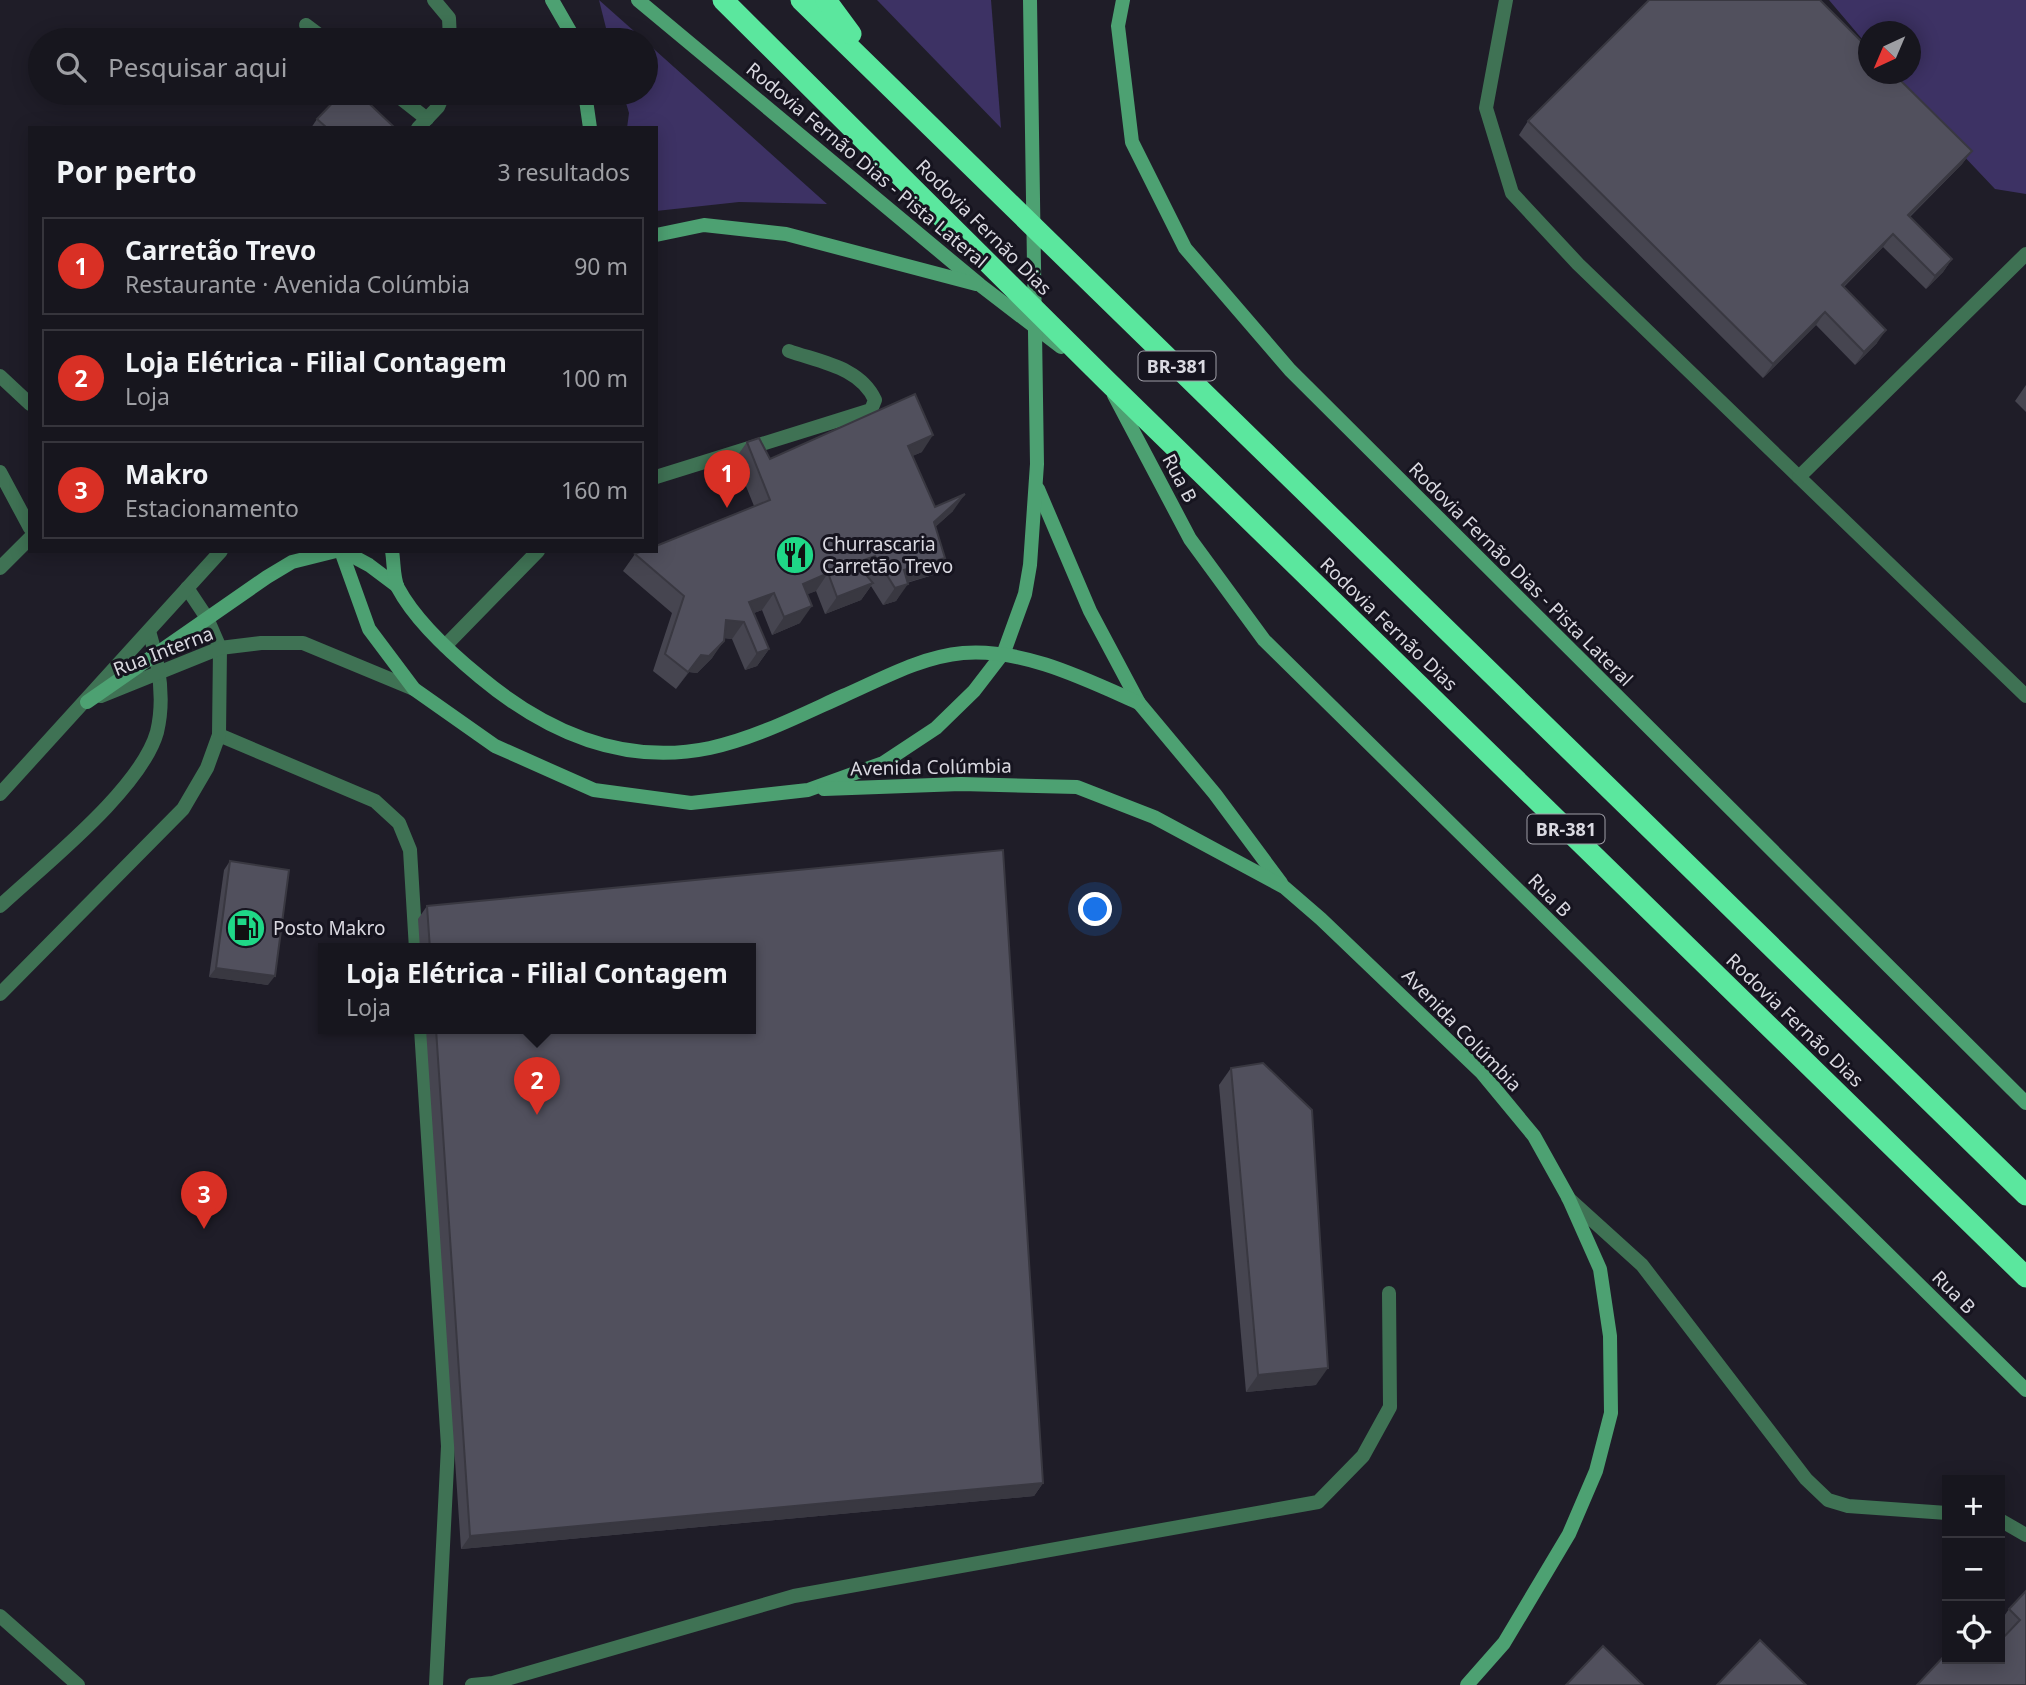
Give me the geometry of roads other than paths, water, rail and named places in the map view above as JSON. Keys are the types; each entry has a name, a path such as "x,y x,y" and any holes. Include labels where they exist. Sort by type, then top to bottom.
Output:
{"highway":[{"name":"Rodovia Fernão Dias","path":"723,0 1107,381 2026,1277"},
{"name":"Rodovia Fernão Dias","path":"802,0 2026,1195"},
{"name":"BR-381","path":"826,0 890,86"}],"street":[{"path":"434,0 449,18 449,28"},
{"path":"552,0 568,28"},
{"name":"Rodovia Fernão Dias - Pista Lateral","path":"638,0 980,285 1107,381"},
{"name":"Rodovia Fernão Dias - Pista Lateral","path":"1123,0 1118,26 1132,142 1185,248 1290,370 2026,1103"},
{"path":"1506,0 1486,108 1512,193 1578,264 2026,695"},
{"path":"343,553 369,629 414,689 495,747 594,790 691,803 808,790 883,763 936,728 974,691 1004,652 1025,594 1037,484 1030,1"},
{"path":"306,25 310,28"},
{"path":"406,105 423,123 439,105"},
{"path":"587,105 590,126"},
{"path":"658,235 704,225 786,234 980,285"},
{"path":"1799,477 2026,254"},
{"path":"658,476 871,410 875,400 869,386 852,373 789,351"},
{"path":"0,376 28,402"},
{"name":"Rua B","path":"1107,381 1190,539 1264,640 2026,1390"},
{"path":"0,472 28,524"},
{"name":"Avenida Colúmbia","path":"1037,484 1085,601 1139,703 1215,794 1284,887 1482,1073 1534,1136 1568,1197 1600,1269 1610,1336 1611,1413 1596,1471 1569,1534 1504,1643 1468,1685"},
{"path":"0,568 28,540"},
{"name":"Rua Interna","path":"0,794 87,702 219,553"},
{"path":"87,702 292,562 328,553"},
{"path":"346,553 369,565 397,586 445,646 520,709 564,733 614,748 664,753 710,748 783,723 921,662 961,653 1004,652 1070,674 1139,703"},
{"path":"392,553 397,586"},
{"path":"445,646 536,553"},
{"path":"0,994 183,809 207,768 219,735 220,648 207,618 187,589"},
{"path":"0,906 122,792 143,764 157,731 160,671 149,631"},
{"name":"Rua Interna","path":"87,702 220,648 303,643 414,689"},
{"path":"219,735 375,800 399,824 410,850 416,943"},
{"name":"Avenida Colúmbia","path":"808,790 961,784 1077,787 1154,817 1284,887"},
{"path":"421,1034 448,1446 436,1685"},
{"path":"1568,1197 1642,1265 1806,1479 1828,1500 1848,1506 1942,1513"},
{"path":"472,1685 493,1683 794,1596 1318,1502 1363,1456 1390,1407 1389,1293"},
{"path":"2005,1523 2026,1535"},
{"path":"0,1616 78,1685"}],"place":[{"name":"Carretão Trevo","path":"727,508"},
{"name":"Churrascaria Carretão Trevo","path":"795,555"},
{"name":"Posto Makro","path":"246,928"},
{"name":"Loja Elétrica - Filial Contagem","path":"537,1115"},
{"name":"Makro","path":"204,1229"}]}
